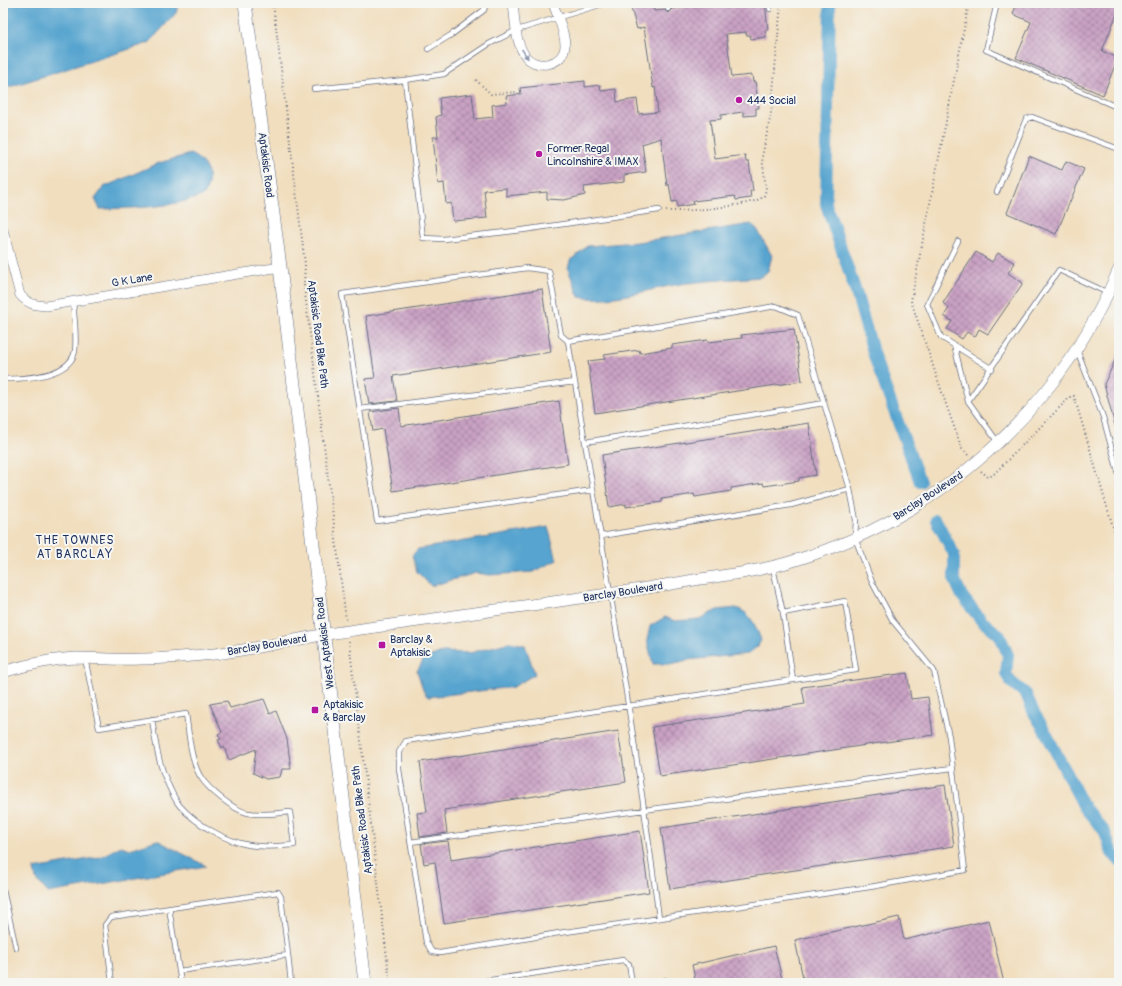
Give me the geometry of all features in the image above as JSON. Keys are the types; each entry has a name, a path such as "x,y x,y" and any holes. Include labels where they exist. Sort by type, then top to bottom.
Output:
{"main road":[{"name":"Aptakisic Road","path":"245,3 280,268 286,328"},
{"name":"West Aptakisic Road","path":"286,328 365,983"}],"street":[{"path":"513,3 520,48 529,60 544,65 551,64 563,54 565,46 553,3"},
{"name":"G K Lane","path":"3,230 20,295 26,302 33,305 46,306 73,302 280,268"},
{"name":"Barclay Boulevard","path":"3,672 22,666 85,658 142,659 206,655 324,635 611,594 791,562 855,538 890,522 932,496 970,469 998,443 1049,389 1077,350 1109,293 1119,269"}],"lane":[{"path":"428,49 451,35 484,10 486,3"},
{"path":"587,3 589,8"},
{"path":"314,89 405,80 444,74 489,44 517,30 606,3"},
{"path":"667,3 668,9"},
{"path":"770,3 770,9"},
{"path":"997,3 986,50 1119,108"},
{"path":"405,80 423,238 443,239 523,230 659,210"},
{"path":"997,192 1026,120 1032,117 1119,149"},
{"path":"958,241 928,304 941,337 992,369"},
{"path":"593,490 377,521 342,294 527,268 549,271 561,335 568,341 575,382 611,594 645,810 659,918"},
{"path":"968,401 992,369 1059,270 1109,293"},
{"path":"3,379 37,376 57,370 67,364 75,350 73,302"},
{"path":"568,341 776,306 798,315 850,489 856,520 855,538 872,582 893,621 934,671 949,737 965,870 870,887 659,918 440,953 432,952 426,942 399,769 399,752 406,741 856,670 845,601 783,613"},
{"path":"954,345 968,401 998,443"},
{"path":"1077,350 1102,417 1119,475"},
{"path":"360,409 575,382"},
{"path":"585,442 824,403"},
{"path":"601,536 791,505 850,489"},
{"path":"772,566 783,613 793,680"},
{"path":"85,658 99,728 152,719 186,714 193,755 200,776 216,796 246,813 272,814 290,812 294,845 268,847 248,845 225,837 199,822 180,805 167,782 159,761 152,719"},
{"path":"410,842 952,768"},
{"path":"3,890 16,948"},
{"path":"112,983 105,925 112,917 278,892 281,897 291,983"},
{"path":"169,908 181,983"},
{"path":"179,971 288,955"},
{"path":"471,983 623,960 629,964 632,983"}],"path":[{"name":"Aptakisic Road Bike Path","path":"273,3 305,264 304,286 346,619"},
{"path":"659,210 680,211 740,204 758,200 765,194 766,188 762,157 771,114 781,3"},
{"path":"969,3 911,301 962,449 969,457"},
{"path":"476,80 491,94 518,92"},
{"path":"983,474 988,477 993,475 1071,396 1074,396 1119,547"},
{"name":"Aptakisic Road Bike Path","path":"350,656 390,983"}],"water":[{"path":"3,3 179,3 176,13 149,43 3,89"},
{"path":"190,154 201,161 207,171 208,183 204,195 179,203 166,205 140,208 100,209 95,199 104,187 159,163"},
{"path":"751,224 757,229 772,256 768,271 761,277 688,283 634,294 607,298 593,298 579,297 568,269 570,261 587,246 638,242"},
{"path":"548,527 557,560 533,572 490,575 476,573 431,586 417,572 412,555 418,549"},
{"path":"736,608 749,616 755,625 761,640 758,646 748,654 687,660 672,664 653,664 647,640 650,626 665,617 675,621 699,619 717,610"},
{"path":"510,642 525,645 535,674 513,687 428,697 424,692 417,671 424,659 442,652 470,653"},
{"path":"157,840 206,866 48,893 36,879 34,869 100,857 121,846 130,849"}],"building":[{"path":"652,3 654,11 664,10 668,13 672,9 716,3 765,3 768,30 765,30 766,37 751,39 750,35 746,35 746,32 726,34 732,77 752,75 753,82 755,81 759,108 756,108 756,115 744,116 743,112 721,115 721,119 710,120 715,159 745,155 746,162 749,162 753,191 750,191 751,198 736,200 735,196 693,201 694,204 677,207 677,201 672,202 669,184 667,186 661,138 642,144 646,172 624,175 624,182 584,187 585,195 564,200 547,199 547,192 506,196 506,188 484,190 487,218 453,221 451,203 446,204 444,183 438,184 433,137 438,137 436,117 441,115 439,98 472,94 475,119 493,117 492,105 507,103 506,96 521,94 520,88 585,81 585,87 600,85 601,91 616,89 617,102 637,99 639,114 658,112 644,27 637,29 631,8"},
{"path":"1017,3 1119,3 1119,9 1102,51 1118,58 1103,95 1016,58 1031,22 1013,14"},
{"path":"1029,156 1062,170 1066,161 1084,169 1056,234 1007,213"},
{"path":"976,252 992,262 998,253 1015,263 1008,273 1023,283 988,334 979,329 975,337 967,332 962,339 947,329 952,321 944,316 949,308 943,303"},
{"path":"542,289 551,352 393,376 397,401 369,404 365,379 375,378 366,316"},
{"path":"794,329 802,381 595,413 588,361 605,359 604,355 639,350 640,353 672,348 672,345 708,340 709,342 742,338 741,335"},
{"path":"1119,352 1119,428 1116,429 1104,384"},
{"path":"559,401 568,464 393,491 383,429 373,431 370,412 399,408 401,426"},
{"path":"809,423 816,475 799,478 799,481 764,486 763,483 731,488 731,491 695,497 694,494 662,499 662,502 626,507 626,504 609,507 602,455"},
{"path":"907,673 911,699 928,697 933,735 660,776 652,727 805,704 802,687"},
{"path":"264,699 270,714 276,711 287,739 291,769 282,769 280,777 266,779 253,773 256,749 229,760 224,747 222,748 218,740 221,739 218,734 222,732 210,704 227,701 230,708"},
{"path":"618,731 626,782 444,810 447,833 420,837 417,813 427,812 420,762"},
{"path":"945,785 954,846 670,889 661,828"},
{"path":"640,831 649,892 444,923 435,862 424,864 421,844 448,841 451,860"},
{"path":"899,917 904,940 989,920 1004,983 804,983 795,940"},
{"path":"774,946 783,983 696,983 692,965"}],"waterway":[{"path":"830,3 826,204 856,292 875,359 920,482"},
{"path":"936,520 954,554 954,578 962,596 981,620 1000,636 1008,655 1006,674 1011,682 1026,694 1034,713 1044,729 1084,807 1105,832 1112,853 1119,860"}],"place":[{"name":"444 Social","path":"739,100"},
{"name":"Former Regal Lincolnshire & IMAX","path":"539,154"},
{"name":"Barclay & Aptakisic","path":"382,645"},
{"name":"Aptakisic & Barclay","path":"315,710"}],"district":[{"name":"THE TOWNES AT BARCLAY","path":"75,547"}]}
